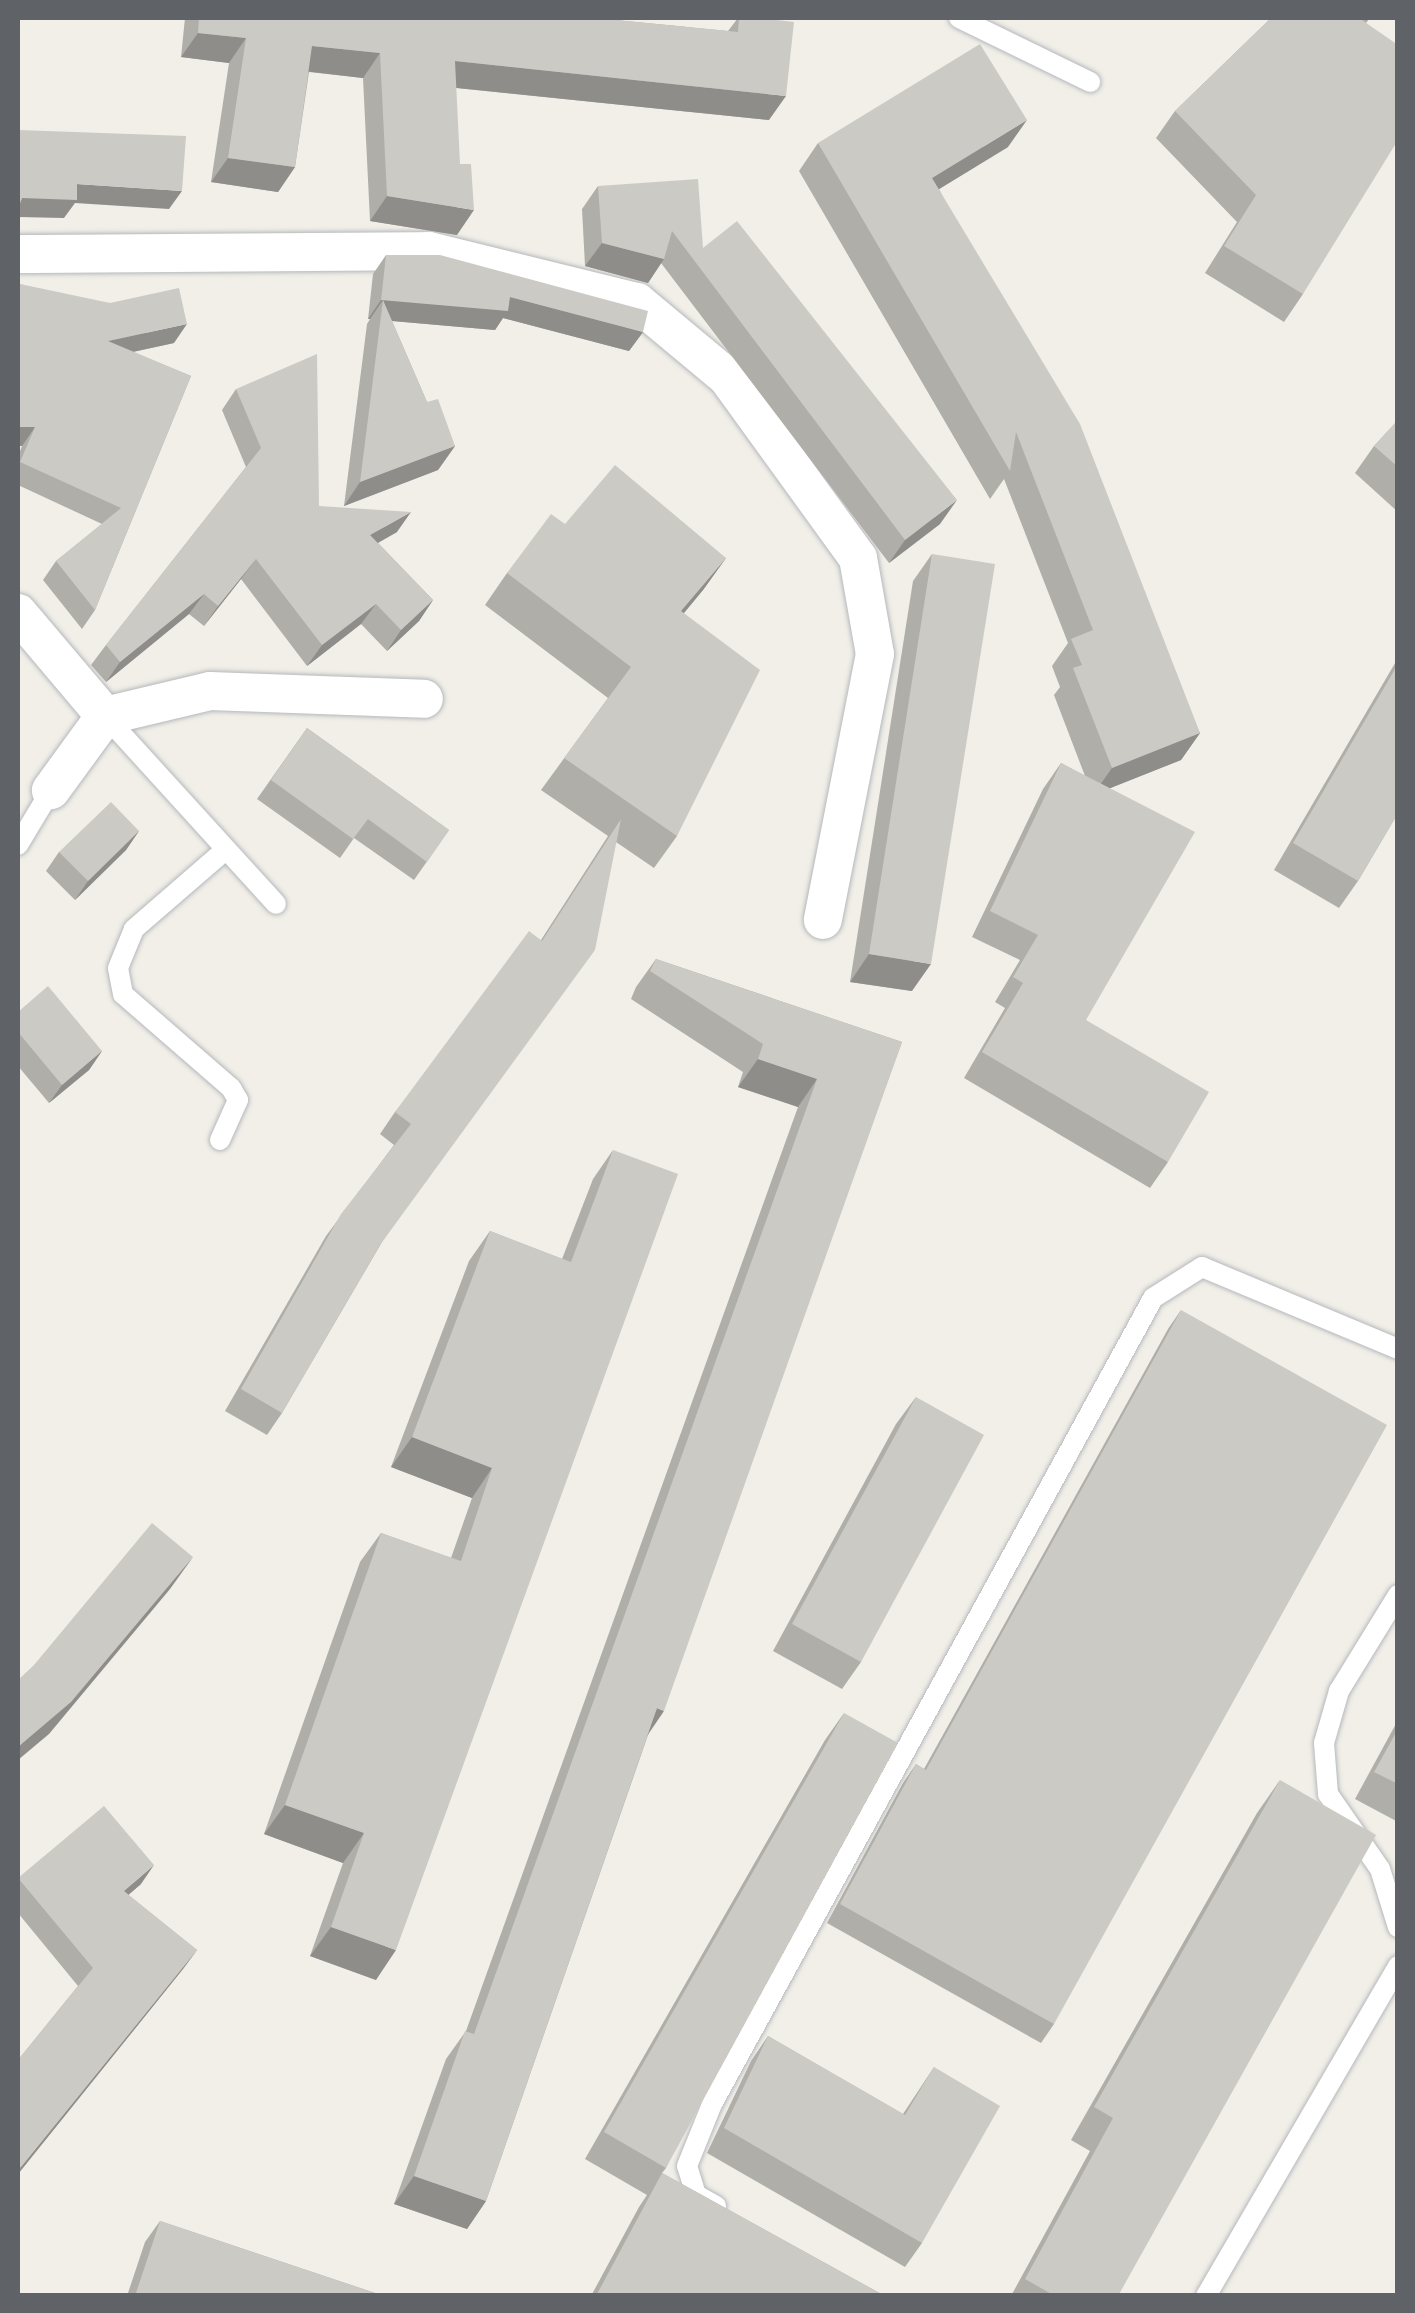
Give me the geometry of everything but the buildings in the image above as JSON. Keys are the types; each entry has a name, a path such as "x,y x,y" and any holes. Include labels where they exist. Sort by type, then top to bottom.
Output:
{"street":[{"path":"18,254 429,251 638,302 727,377 858,558 875,654 824,920"},
{"path":"18,613 105,716"},
{"path":"50,790 105,716 210,691 424,700"}],"lane":[{"path":"958,18 1090,82"},
{"path":"105,716 157,764 224,852 276,904"},
{"path":"18,845 50,790"},
{"path":"220,1140 238,1100 231,1088 123,994 118,968 134,929 224,852"},
{"path":"746,2223 696,2195 688,2166 712,2104 1153,1298 1202,1267 1398,1349"},
{"path":"1398,1595 1340,1691 1324,1743 1328,1794 1380,1870 1398,1927"},
{"path":"1206,2296 1398,1966"}]}
